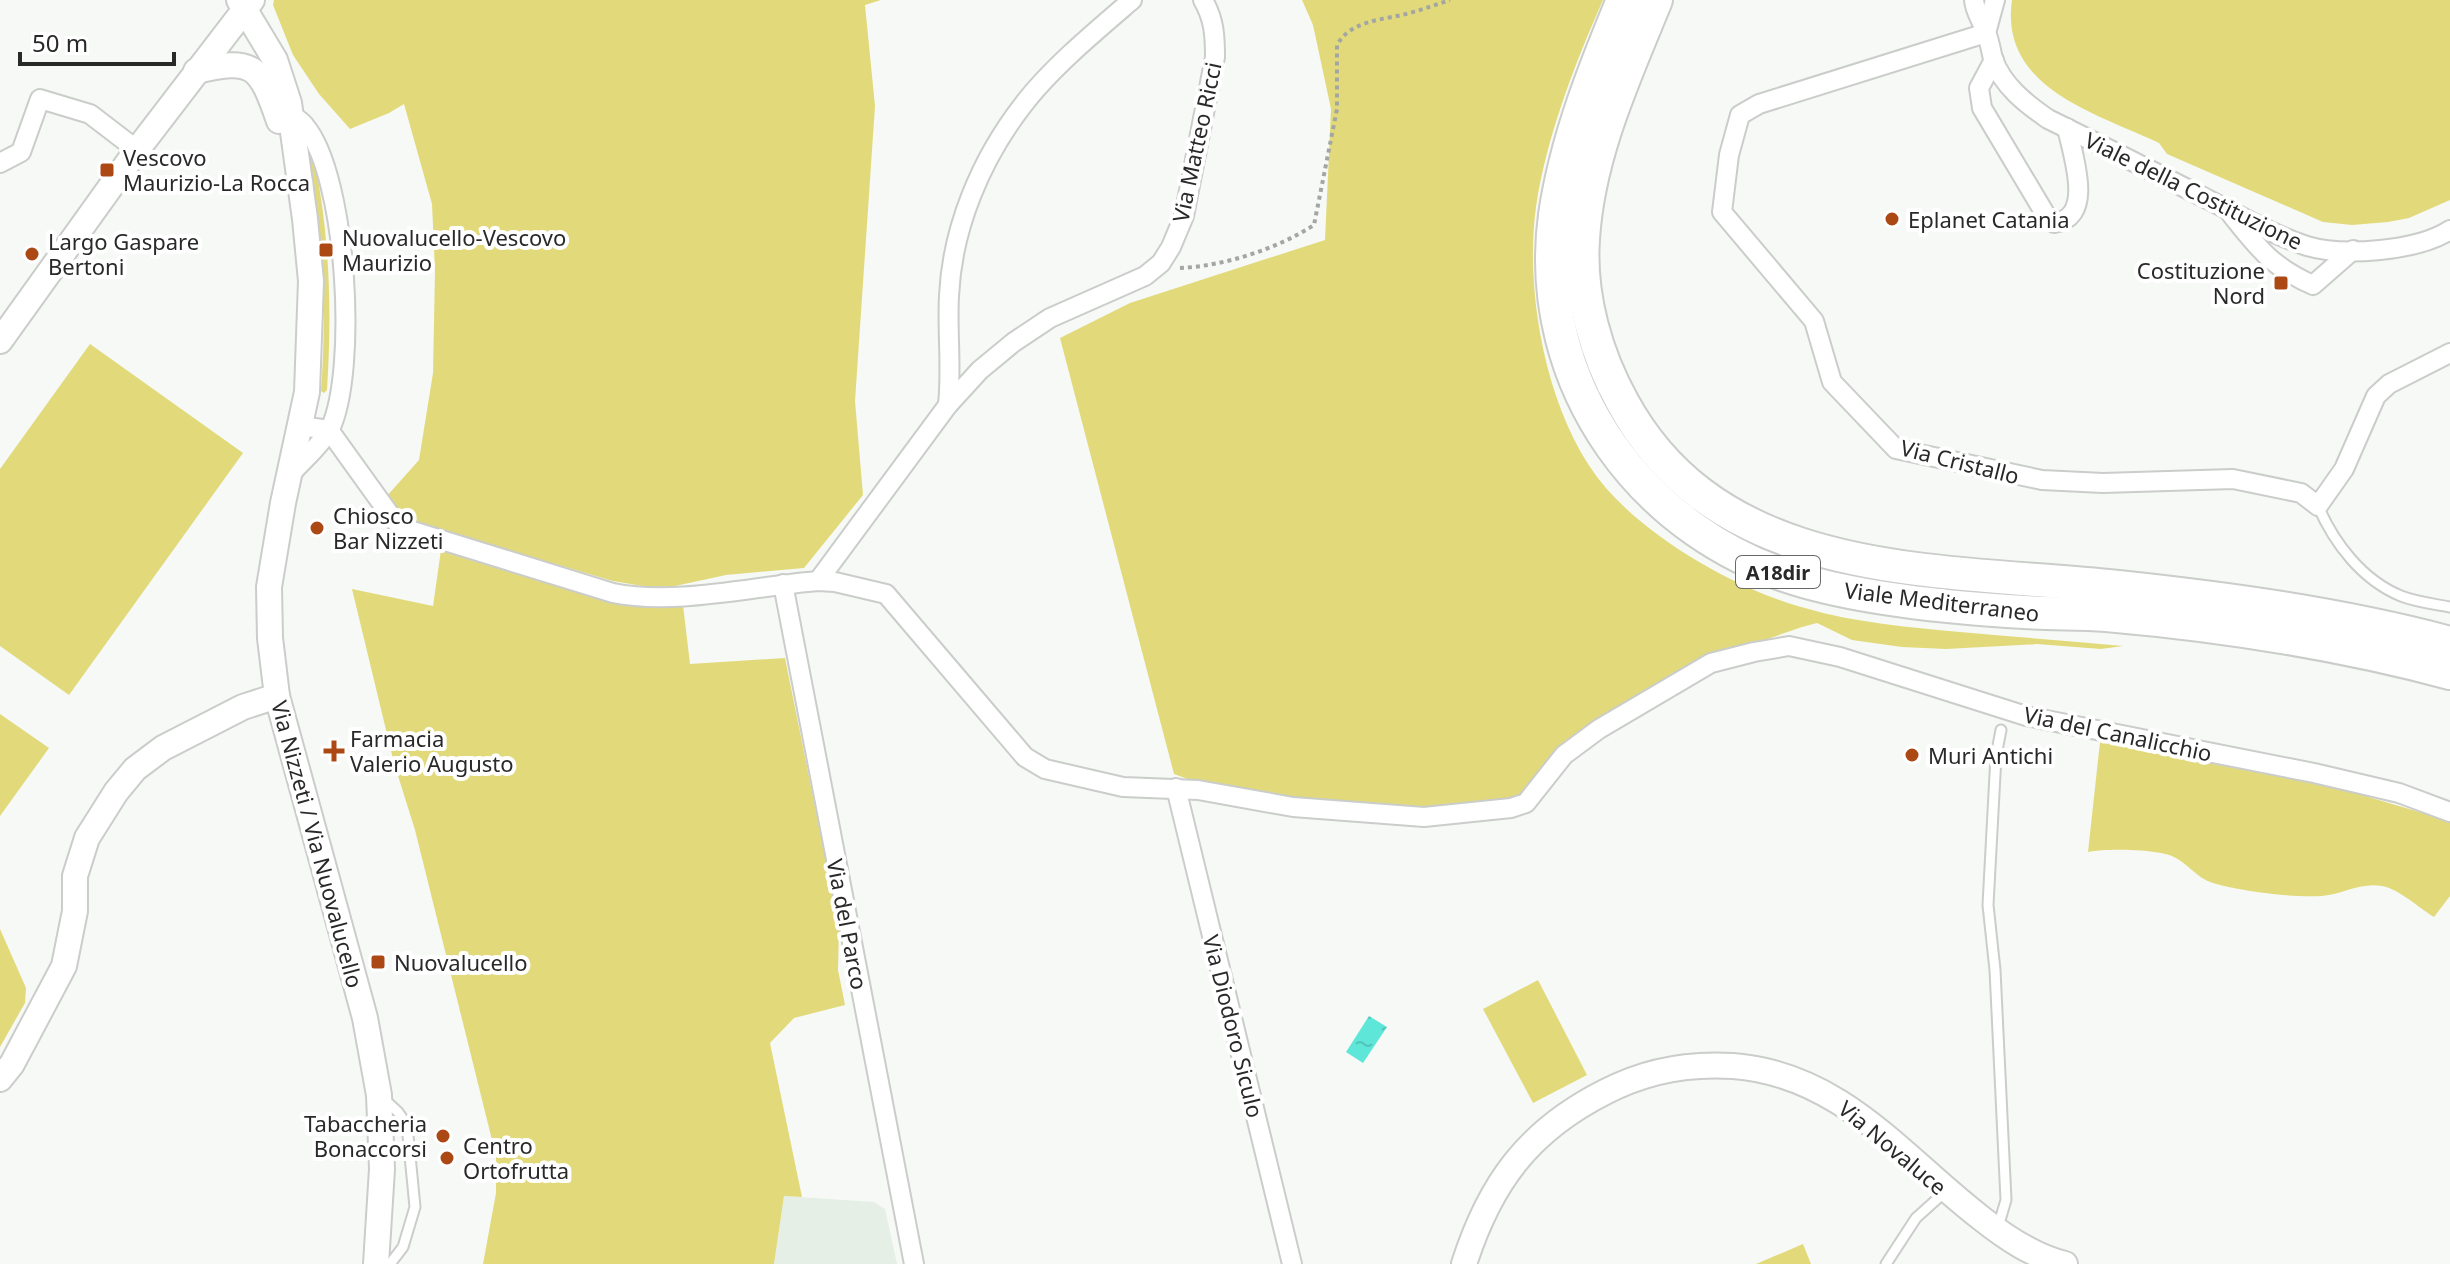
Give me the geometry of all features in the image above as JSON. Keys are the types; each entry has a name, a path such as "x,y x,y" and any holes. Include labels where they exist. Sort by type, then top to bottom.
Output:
{"highway":[{"name":"Viale Mediterraneo","path":"1623,0 1579,112 1562,178 1555,219 1555,303 1574,376 1609,446 1656,499 1687,525 1740,558 1805,582 1873,596 2023,612 2175,622 2320,644 2450,673"},
{"name":"Viale Mediterraneo","path":"1656,0 1621,83 1599,152 1582,240 1584,287 1595,338 1610,380 1641,433 1689,485 1733,516 1777,536 1817,551 1872,563 2234,600 2392,628 2450,643"},
{"path":"2320,644 2450,692"}],"main road":[{"path":"0,341 246,3 275,60 291,114 300,180"},
{"path":"196,71 227,64 241,65 263,81 300,180"},
{"name":"Via Nizzeti / Via Nuovalucello","path":"300,180 311,281 311,337 307,392 269,587 270,638 277,696 365,1018 379,1095 382,1169 376,1264"},
{"path":"0,1079 12,1064 64,966 75,911 75,876 87,838 116,792 135,769 163,748 243,707 277,696"},
{"name":"Via Novaluce","path":"1464,1264 1474,1232 1494,1191 1507,1170 1548,1128 1583,1103 1625,1081 1667,1069 1709,1065 1746,1067 1812,1085 1848,1106 1889,1138 1946,1191 2019,1246 2065,1264"}],"street":[{"path":"948,405 951,377 949,294 967,201 1023,105 1045,80 1132,0"},
{"name":"Via Matteo Ricci","path":"818,581 948,405 980,370 1038,326 1107,291 1145,276 1161,263 1184,216 1215,57 1215,33 1211,14 1203,0"},
{"name":"Viale della Costituzione","path":"1974,0 1974,9 1986,33 1994,60 2013,91 2027,104 2067,128 2227,209 2309,246 2353,250 2393,249 2421,245 2448,235"},
{"path":"1986,33 1995,0"},
{"name":"Via Cristallo","path":"1986,33 1790,92 1740,115 1729,155 1722,212 1814,321 1832,382 1896,449 2042,480 2103,483 2233,479 2301,493 2318,506"},
{"path":"1994,60 1979,88 1982,108 2047,217 2054,223 2064,222 2072,216 2079,203 2067,128"},
{"path":"0,163 21,152 40,99 90,114 137,150"},
{"path":"290,475 329,430 340,399 345,357 344,283 326,168 305,125 291,114"},
{"path":"2227,209 2262,253 2286,273 2313,285 2353,250"},
{"path":"2318,506 2344,469 2376,396 2389,384 2450,353"},
{"path":"301,426 329,430 393,519 403,528 631,597 677,597 818,581 886,594 1025,757 1045,769 1123,787 1176,788"},
{"name":"Via del Parco","path":"783,584 914,1264"},
{"name":"Via del Canalicchio","path":"1176,788 1293,807 1424,817 1519,807 1526,803 1564,755 1599,729 1711,663 1789,646 1840,657 2026,716 2314,773 2399,793 2450,812"},
{"name":"Via Diodoro Siculo","path":"1176,788 1292,1264"}],"lane":[{"path":"2318,506 2330,534 2375,583 2403,597 2450,607"},
{"path":"1997,1230 2006,1200 1995,970 1988,905 1996,756 2001,730"},
{"path":"379,1095 407,1125 415,1207 403,1247 390,1264"},
{"path":"1886,1264 1916,1218 1946,1191"}],"path":[{"path":"1153,269 1199,267 1275,247 1314,225 1337,109 1337,45 1342,36 1353,28 1374,21 1450,0"}],"shaded area":[{"path":"274,0 881,0 865,5 875,106 855,401 863,495 804,568 726,575 675,586 648,587 613,581 419,524 407,519 386,497 419,460 433,373 435,271 432,204 404,104 350,129 319,94 293,55 273,5"},
{"path":"1302,0 1603,0 1572,75 1541,181 1533,241 1537,316 1544,354 1568,428 1606,488 1647,527 1725,576 1779,600 1824,613 1902,626 2123,646 2101,649 2037,644 1946,649 1902,647 1852,640 1817,623 1710,659 1596,720 1564,745 1515,800 1428,811 1284,798 1198,783 1174,774 1060,338 1130,303 1325,240 1331,109 1313,25"},
{"path":"2012,0 2450,0 2450,200 2409,218 2388,222 2352,225 2323,222 2167,154 2159,143 2081,108 2036,76 2021,55 2012,30"},
{"path":"311,156 314,158 319,187 328,274 329,361 327,390 324,393 321,391 324,332 322,275"},
{"path":"90,344 243,453 69,695 0,646 0,469"},
{"path":"441,550 624,604 651,607 683,605 690,664 785,658 839,925 838,970 845,1005 794,1018 770,1043 802,1197 784,1196 774,1264 483,1264 496,1193 496,1156 352,589 433,606"},
{"path":"0,714 49,748 0,816"},
{"path":"2100,742 2338,788 2450,821 2450,896 2434,917 2402,895 2382,886 2366,886 2322,896 2267,893 2213,883 2178,859 2164,854 2130,850 2088,852"},
{"path":"0,929 26,988 25,1003 0,1047"},
{"path":"1538,980 1587,1075 1533,1103 1483,1009"},
{"path":"784,1196 874,1202 885,1209 897,1264 774,1264"},
{"path":"1803,1244 1811,1264 1756,1264"}],"water":[{"path":"1369,1016 1387,1027 1363,1063 1346,1052"}],"place":[{"name":"Vescovo Maurizio-La Rocca","path":"107,170"},
{"name":"Eplanet Catania","path":"1892,219"},
{"name":"Nuovalucello-Vescovo Maurizio","path":"326,250"},
{"name":"Largo Gaspare Bertoni","path":"32,254"},
{"name":"Costituzione Nord","path":"2281,283"},
{"name":"Chiosco Bar Nizzeti","path":"317,528"},
{"name":"Farmacia Valerio Augusto","path":"334,751"},
{"name":"Muri Antichi","path":"1912,755"},
{"name":"Nuovalucello","path":"378,962"},
{"name":"Tabaccheria Bonaccorsi","path":"443,1136"},
{"name":"Centro Ortofrutta","path":"447,1158"}]}
